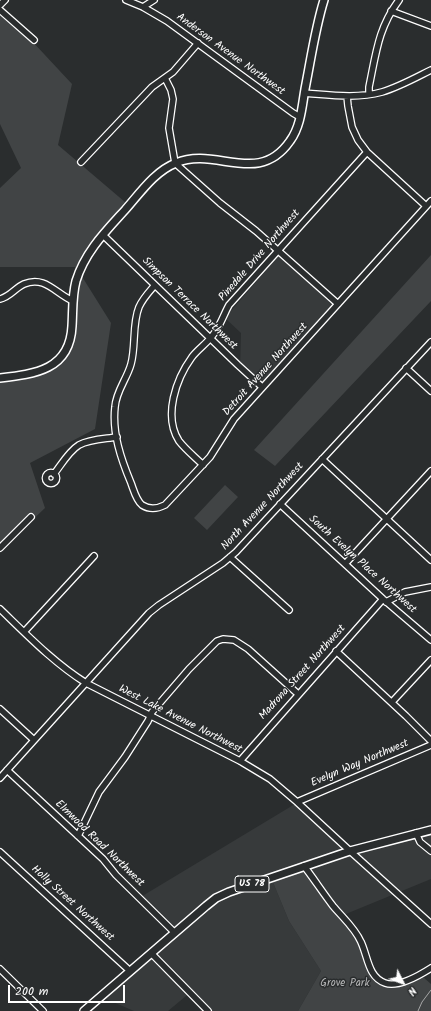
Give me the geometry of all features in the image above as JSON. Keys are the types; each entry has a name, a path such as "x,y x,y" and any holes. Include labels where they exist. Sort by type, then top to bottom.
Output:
{"main road":[{"path":"0,378 40,371 49,367 62,357 70,340 72,329 72,301 76,282 82,265 91,249 164,169 175,163 198,158 255,164 265,161 278,154 290,141 295,133 300,117 316,33 324,0"},
{"name":"US 78","path":"84,1011 216,898 228,892 350,851 431,830"}],"street":[{"path":"0,5 4,0"},
{"name":"Anderson Avenue Northwest","path":"126,0 143,7 167,21 292,113 300,117"},
{"path":"143,7 154,0"},
{"path":"369,94 378,40 383,25 399,0"},
{"path":"0,10 34,40"},
{"path":"391,11 431,26"},
{"path":"81,162 152,86 173,72 198,43"},
{"path":"304,93 348,96 369,94 394,88 431,70"},
{"path":"165,78 171,90 173,99 169,128 175,163 220,203 278,250 338,304"},
{"path":"348,96 348,106 352,127 358,140 367,152 426,206"},
{"name":"Pinedale Drive Northwest","path":"203,465 179,440 173,425 172,411 174,398 185,368 193,355 219,328 229,305 367,152"},
{"name":"Detroit Avenue Northwest","path":"155,285 143,299 137,315 131,363 118,393 114,417 121,460 136,497 141,504 148,508 157,508 165,505 203,465 216,449 234,419 431,201"},
{"name":"Simpson Terrace Northwest","path":"103,235 210,339 262,387"},
{"path":"0,299 10,295 24,284 37,282 48,285 64,298 72,301"},
{"name":"North Avenue Northwest","path":"0,778 149,613 230,557 431,342"},
{"path":"406,368 431,391"},
{"path":"54,474 80,444 88,441 117,438"},
{"path":"322,459 431,560"},
{"path":"345,564 430,473"},
{"name":"South Evelyn Place Northwest","path":"280,504 431,640"},
{"path":"0,548 31,517"},
{"path":"24,632 94,556"},
{"path":"230,557 289,610"},
{"name":"Madrona Street Northwest","path":"240,761 336,651 385,600 405,592 431,587"},
{"name":"West Lake Avenue Northwest","path":"0,609 62,667 86,683 240,761 270,779 431,924"},
{"path":"78,836 99,792 125,757 156,706 216,641 223,639 234,640 248,649 298,694"},
{"path":"336,651 392,702 431,741"},
{"path":"392,702 431,660"},
{"path":"0,709 34,740"},
{"name":"Evelyn Way Northwest","path":"297,802 431,745"},
{"name":"Elmwood Road Northwest","path":"7,770 103,859 116,875 175,933"},
{"path":"416,834 420,842 431,851"},
{"name":"Holly Street Northwest","path":"0,852 130,971"},
{"path":"304,866 333,906 356,934 362,944 370,969 376,978 389,985 395,984 420,975 431,968"},
{"path":"151,953 208,1011"},
{"path":"0,969 43,1011"}],"shaded area":[{"path":"278,256 336,303 257,388 240,370 241,333 225,318"},
{"path":"300,801 349,856 431,830 431,879 341,916 272,880 289,921 321,971 298,1011 213,1011 192,991 168,1011 134,1011 99,996 175,934 139,898"}],"green space":[{"path":"3,10 72,84 58,145 132,208 93,244 76,267 111,323 95,429 30,463 45,508 0,551 0,374 43,372 64,356 70,334 75,267 0,267 0,188 21,168 0,124 0,13"},
{"path":"431,255 431,301 275,466 254,450"},
{"path":"225,485 238,497 207,530 194,518"},
{"name":"Grove Park","path":"306,865 361,946 374,981 394,985 423,977 431,984 431,1011 298,1011 321,971 289,921 272,880"}],"waterway":[{"path":"418,1011 422,1002 431,990"}]}
